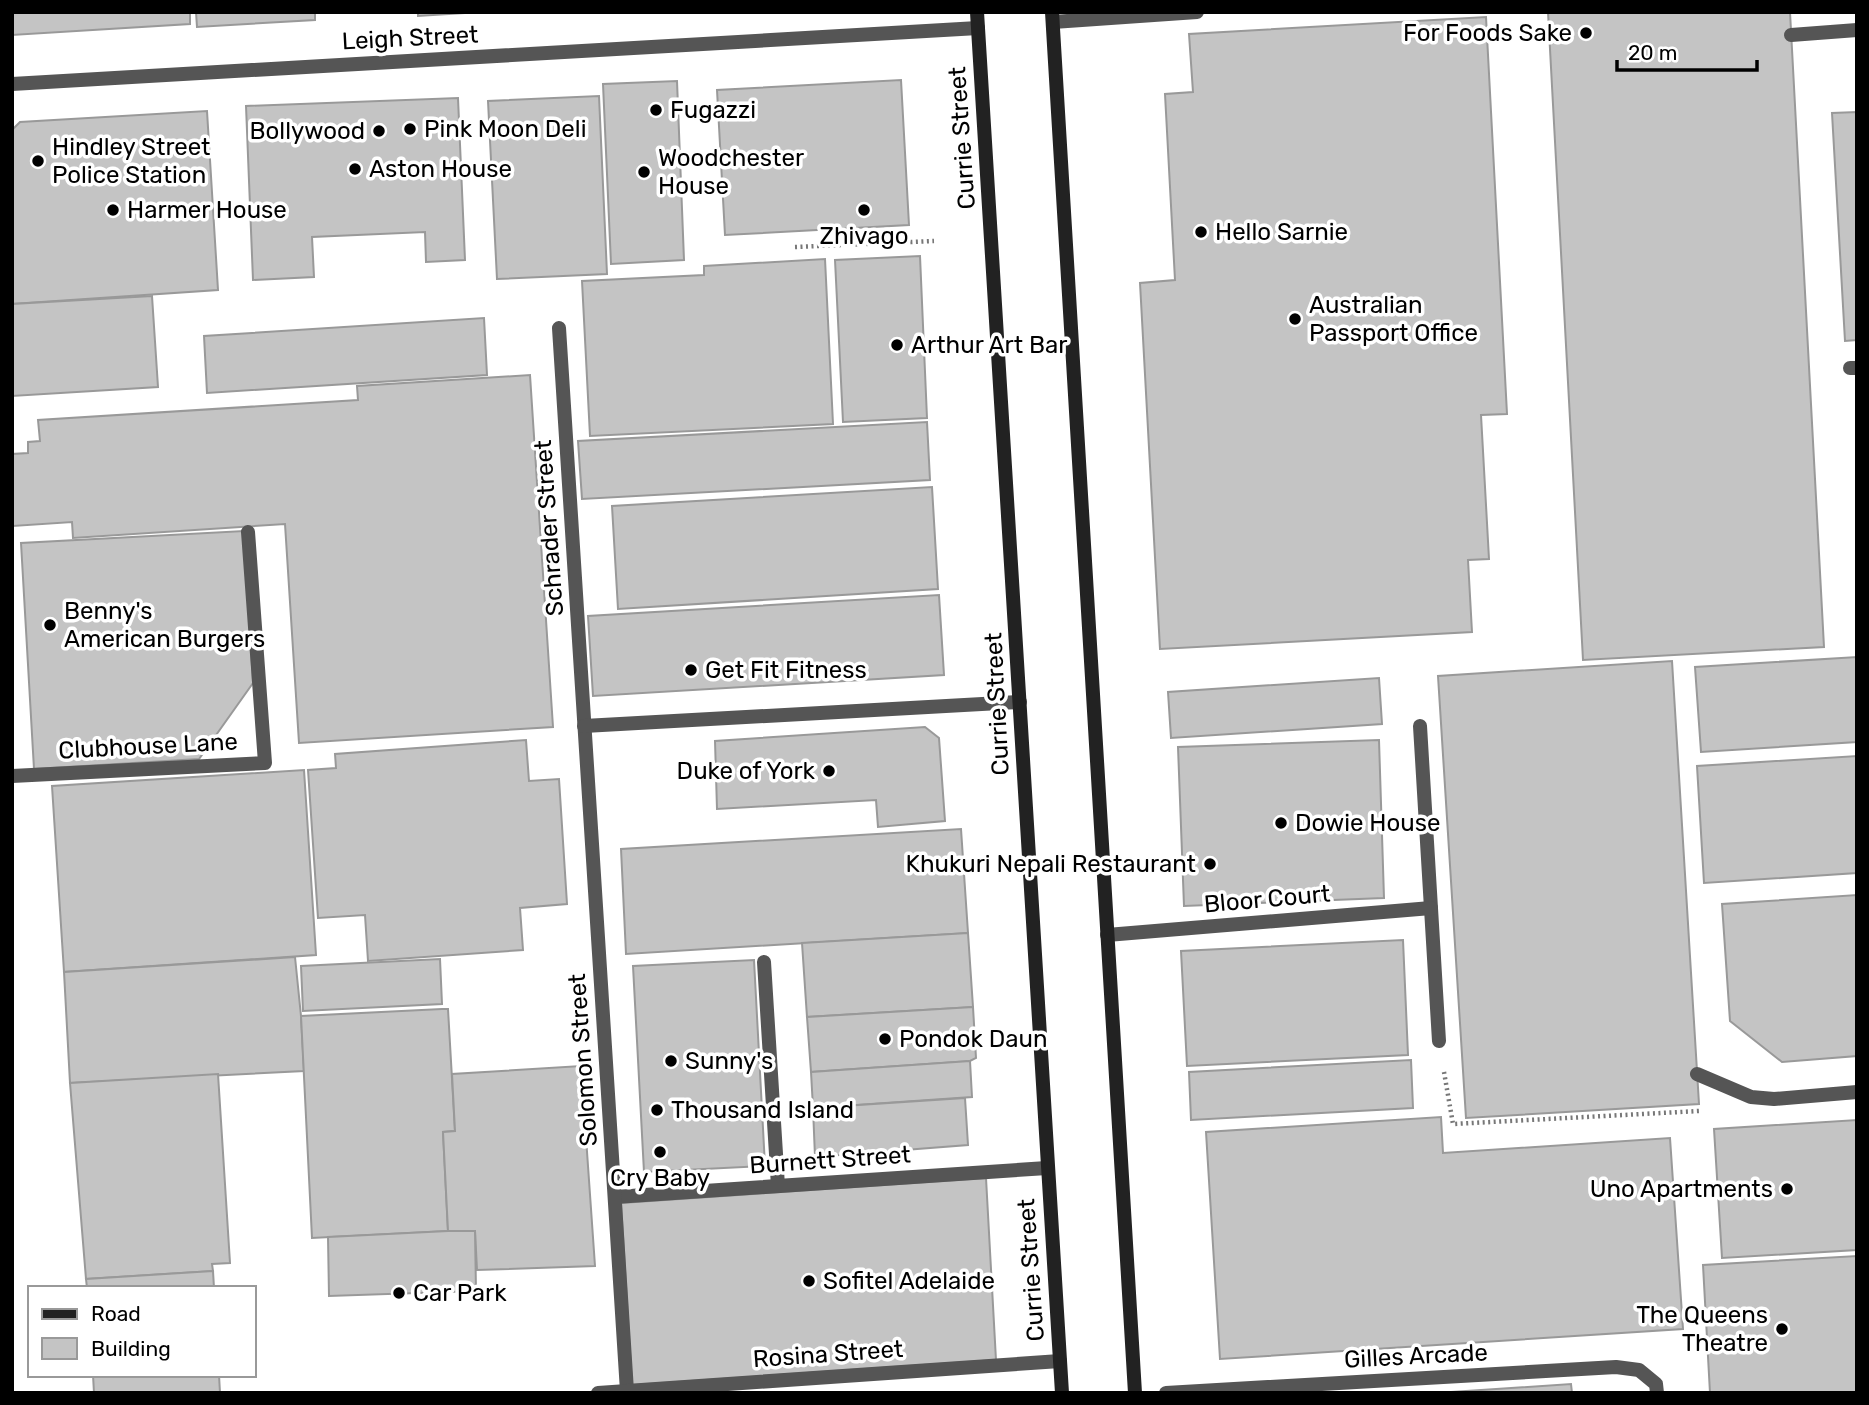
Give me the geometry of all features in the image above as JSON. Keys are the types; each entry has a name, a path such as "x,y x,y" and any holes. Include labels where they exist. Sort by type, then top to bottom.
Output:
{"main road":[{"name":"Currie Street","path":"977,12 1062,1393"},
{"path":"1053,17 1135,1393"}],"street":[{"path":"1053,17 1197,12"},
{"name":"Leigh Street","path":"12,83 978,28"},
{"path":"1791,35 1857,30"},
{"name":"Schrader Street","path":"559,328 584,726"},
{"name":"Clubhouse Lane","path":"12,776 265,763 248,532"},
{"path":"584,726 1020,702"},
{"name":"Solomon Street","path":"584,726 627,1391"},
{"path":"1420,726 1439,1041"},
{"name":"Bloor Court","path":"1107,935 1431,908"},
{"path":"764,962 778,1186"},
{"path":"1698,1074 1751,1097 1773,1099 1857,1092"},
{"name":"Burnett Street","path":"615,1197 1048,1168"},
{"name":"Rosina Street","path":"598,1393 1060,1361"},
{"name":"Gilles Arcade","path":"1166,1393 1616,1367 1639,1370 1656,1384 1657,1393"}],"path":[{"path":"795,247 934,241"},
{"path":"1439,1041 1453,1124 1701,1111 1751,1097"}],"building":[{"path":"12,12 190,12 190,24 12,35"},
{"path":"196,12 315,12 315,20 197,27"},
{"path":"418,12 481,12 418,16"},
{"path":"1548,12 1790,12 1824,647 1583,660"},
{"path":"1486,17 1507,414 1481,415 1489,559 1468,560 1472,632 1160,649 1140,283 1175,280 1165,94 1193,92 1189,34"},
{"path":"901,80 909,225 725,235 717,90"},
{"name":"Woodchester House","path":"677,81 684,260 611,264 603,84"},
{"path":"599,96 607,274 497,279 488,101"},
{"name":"Aston House","path":"458,98 465,260 426,262 425,232 312,237 314,277 253,280 246,106"},
{"name":"Harmer House","path":"207,111 218,290 12,304 12,130 20,122"},
{"path":"1857,112 1857,340 1845,341 1832,113"},
{"path":"920,256 927,418 843,422 835,260"},
{"path":"825,259 833,424 590,436 582,281 704,275 704,266"},
{"path":"152,296 158,387 12,396 12,304"},
{"path":"484,318 487,375 207,393 204,336"},
{"path":"530,375 553,727 299,743 285,524 73,538 72,522 13,526 12,454 28,453 28,442 40,441 38,420 358,400 357,386"},
{"path":"927,422 930,480 582,499 578,441"},
{"path":"932,487 938,589 618,609 612,506"},
{"path":"244,531 253,683 199,759 34,769 21,543"},
{"path":"939,595 944,675 593,696 588,616"},
{"path":"1857,657 1857,742 1701,752 1695,667"},
{"path":"1672,661 1699,1104 1466,1118 1438,676"},
{"path":"1379,678 1382,724 1171,738 1168,692"},
{"name":"Duke of York","path":"925,727 939,738 945,821 878,827 876,800 717,809 715,741"},
{"path":"526,740 529,781 559,779 567,904 520,908 523,950 368,961 365,915 318,918 308,770 336,768 335,754"},
{"name":"Dowie House","path":"1379,740 1384,898 1184,906 1178,747"},
{"path":"1857,756 1857,873 1704,883 1697,766"},
{"path":"304,770 316,955 64,972 52,786"},
{"path":"961,829 968,933 626,954 621,849"},
{"path":"1857,895 1857,1056 1782,1062 1730,1021 1722,904"},
{"path":"968,933 973,1007 807,1017 802,943"},
{"path":"1403,940 1408,1055 1187,1066 1181,951"},
{"path":"295,957 304,1071 70,1083 64,972"},
{"path":"440,959 442,1004 303,1011 301,966"},
{"path":"754,960 765,1166 644,1172 633,966"},
{"path":"973,1007 976,1058 970,1061 811,1072 807,1017"},
{"path":"448,1009 455,1131 443,1132 448,1231 312,1238 301,1016"},
{"path":"1411,1060 1413,1108 1191,1120 1189,1072"},
{"path":"970,1061 972,1097 813,1108 811,1072"},
{"path":"581,1066 595,1266 477,1270 475,1231 448,1231 443,1132 455,1131 452,1074"},
{"path":"218,1074 230,1263 212,1264 213,1271 86,1279 70,1083"},
{"path":"965,1098 968,1145 815,1157 813,1108"},
{"path":"1441,1117 1443,1153 1670,1138 1683,1329 1220,1359 1206,1132"},
{"name":"Uno Apartments","path":"1857,1120 1857,1250 1722,1258 1714,1129"},
{"name":"Sofitel Adelaide","path":"986,1178 996,1360 632,1385 621,1203"},
{"path":"475,1231 476,1291 329,1296 328,1237"},
{"name":"The Queens Theatre","path":"1857,1256 1857,1393 1710,1393 1703,1265"},
{"path":"213,1271 214,1286 87,1286 86,1279"},
{"path":"93,1377 219,1377 220,1393 94,1393"},
{"path":"1571,1384 1572,1393 1436,1393"}],"place":[{"name":"For Foods Sake","path":"1586,33"},
{"name":"Fugazzi","path":"656,110"},
{"name":"Pink Moon Deli","path":"410,129"},
{"name":"Bollywood","path":"379,131"},
{"name":"Hindley Street Police Station","path":"38,161"},
{"name":"Aston House","path":"355,169"},
{"name":"Woodchester House","path":"644,172"},
{"name":"Harmer House","path":"113,210"},
{"name":"Zhivago","path":"864,210"},
{"name":"Hello Sarnie","path":"1201,232"},
{"name":"Australian Passport Office","path":"1295,319"},
{"name":"Arthur Art Bar","path":"897,345"},
{"name":"Benny's American Burgers","path":"50,625"},
{"name":"Get Fit Fitness","path":"691,670"},
{"name":"Duke of York","path":"829,771"},
{"name":"Dowie House","path":"1281,823"},
{"name":"Khukuri Nepali Restaurant","path":"1210,864"},
{"name":"Pondok Daun","path":"885,1039"},
{"name":"Sunny's","path":"671,1061"},
{"name":"Thousand Island","path":"657,1110"},
{"name":"Cry Baby","path":"660,1152"},
{"name":"Uno Apartments","path":"1787,1189"},
{"name":"Sofitel Adelaide","path":"809,1281"},
{"name":"Car Park","path":"399,1293"},
{"name":"The Queens Theatre","path":"1782,1329"}]}
